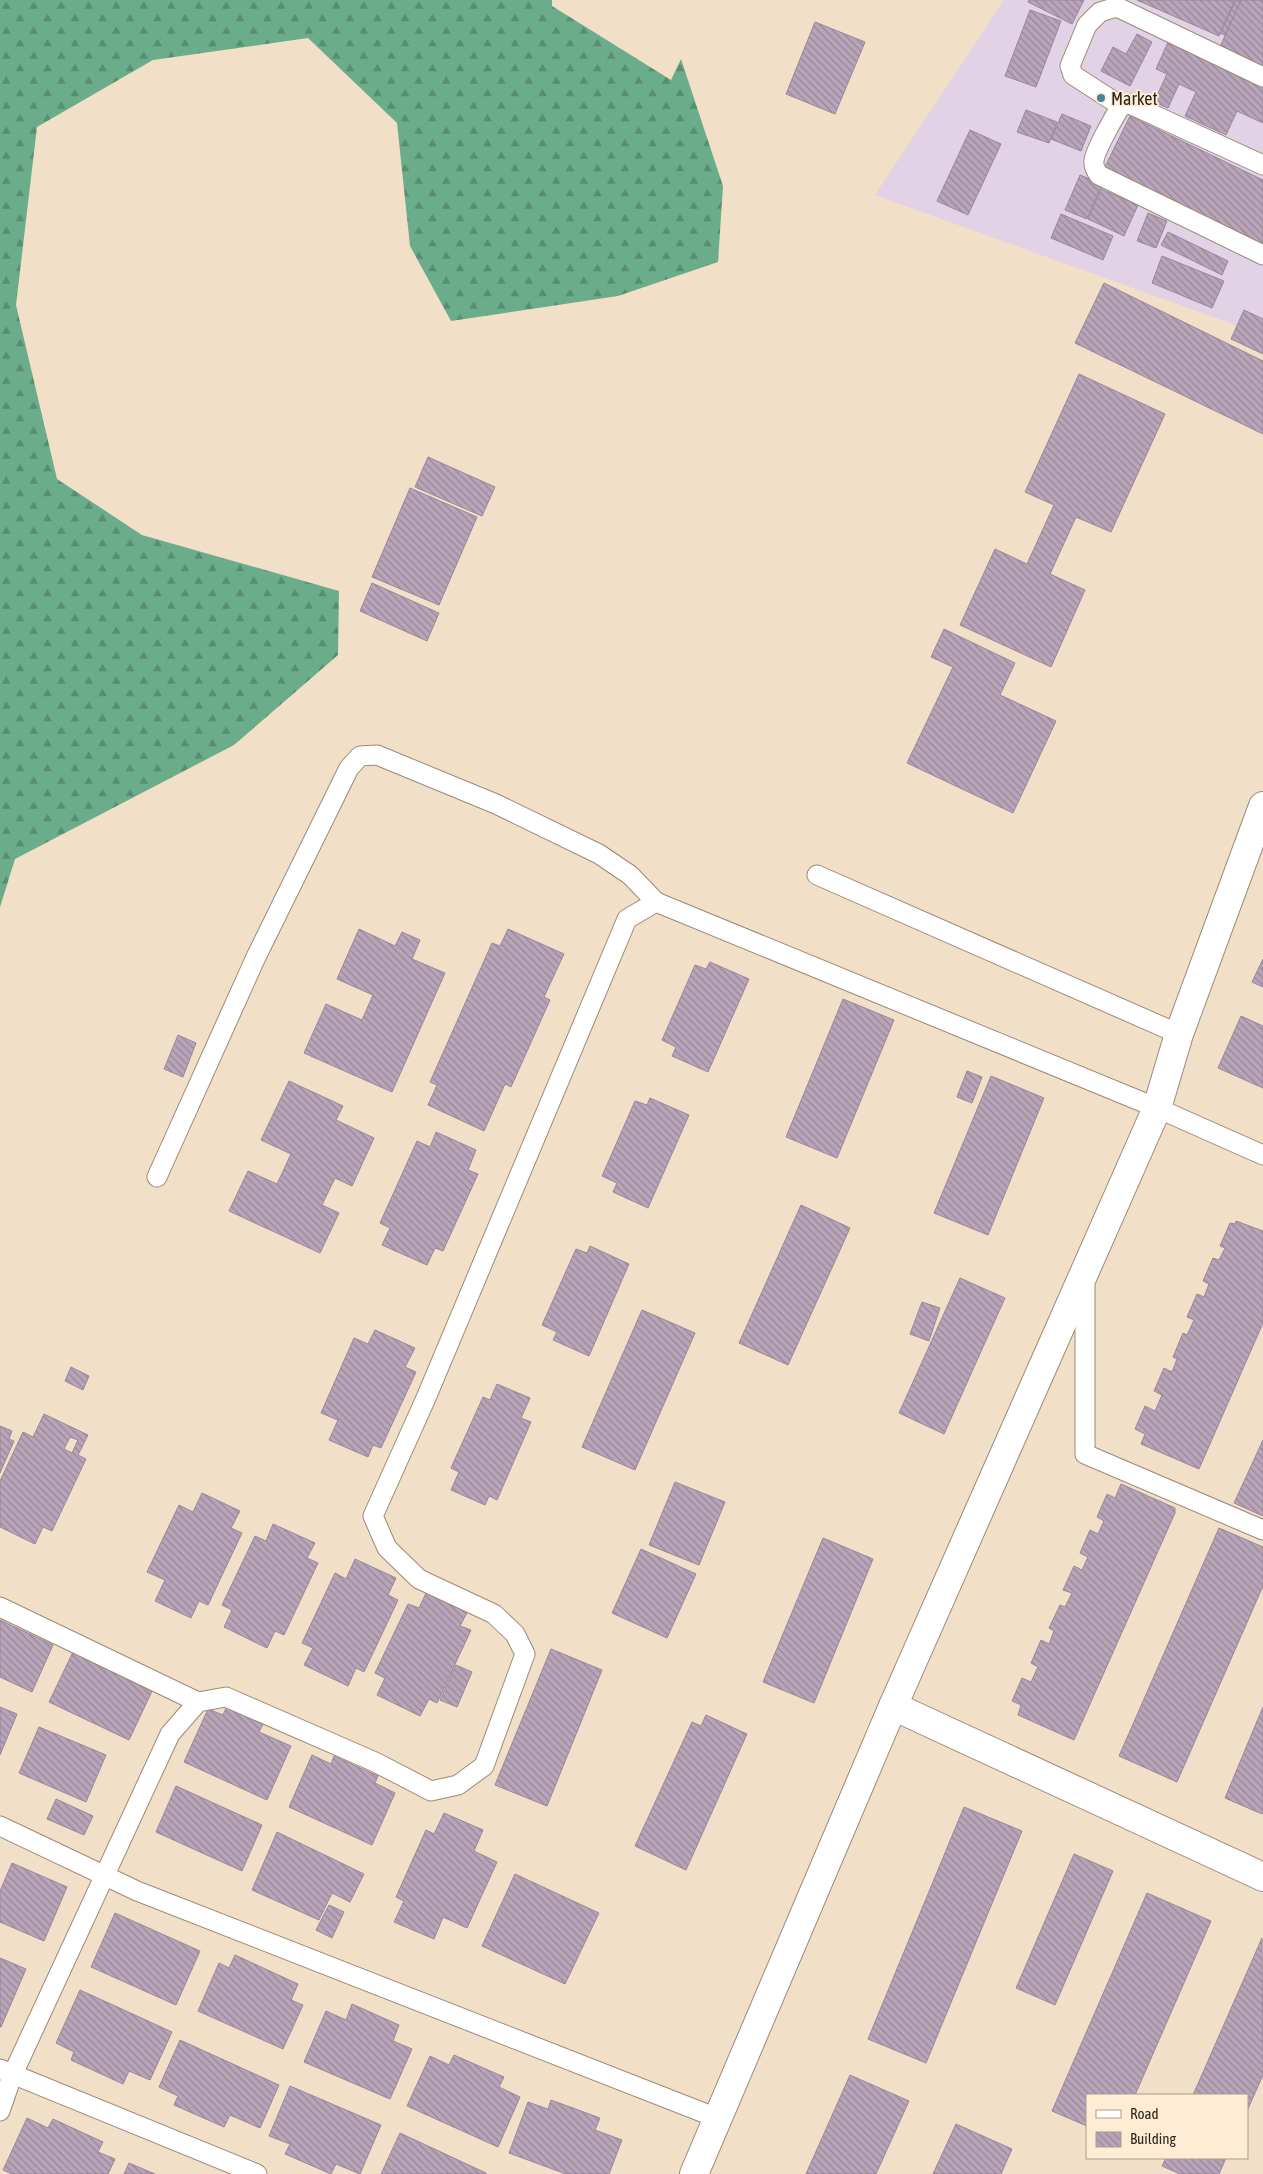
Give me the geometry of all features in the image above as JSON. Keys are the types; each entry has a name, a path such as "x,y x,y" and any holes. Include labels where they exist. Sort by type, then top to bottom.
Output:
{"street":[{"path":"694,2174 716,2118 893,1706 1157,1108 1179,1034 1263,806"},
{"path":"893,1706 1263,1877"}],"lane":[{"path":"1263,77 1117,7 1100,12 1087,25 1070,66 1073,75 1121,106 1130,104 1263,165"},
{"path":"1121,106 1094,161 1099,176 1263,255"},
{"path":"157,1177 260,949 349,768 360,756 377,755 496,804 590,850 630,875 656,902 1157,1108 1263,1155"},
{"path":"817,875 1179,1034"},
{"path":"0,1608 198,1702 226,1697 376,1762 432,1791 458,1785 484,1766 525,1654 514,1634 494,1614 419,1578 387,1548 373,1516 426,1398 627,919 656,902"},
{"path":"1085,1270 1085,1454 1263,1530"},
{"path":"0,2111 6,2073 105,1875 170,1734 198,1702"},
{"path":"0,1826 137,1891 716,2118"},
{"path":"6,2073 257,2174"}],"shaded area":[{"name":"Market","path":"1004,0 1263,0 1263,335 875,195"}],"green space":[{"path":"0,0 552,0 552,6 671,80 681,59 723,186 718,262 618,296 451,321 410,246 397,123 308,38 153,60 37,127 16,305 57,479 142,535 339,591 338,655 234,745 15,859 0,907"}],"building":[{"path":"1029,0 1084,0 1072,24 1028,2"},
{"path":"1137,0 1235,0 1219,36"},
{"path":"1236,0 1263,0 1263,52 1220,33"},
{"path":"1241,0 1263,0 1263,68 1219,49"},
{"path":"1030,10 1061,21 1036,87 1005,76"},
{"path":"815,22 865,42 835,114 786,94"},
{"path":"1137,34 1152,42 1130,86 1101,71 1113,47 1126,54"},
{"path":"1168,42 1263,87 1263,123 1237,111 1226,135 1185,116 1196,92 1179,84 1168,108 1154,102 1167,74 1156,69"},
{"path":"1026,110 1057,122 1049,143 1017,132"},
{"path":"1062,114 1091,126 1081,151 1051,139"},
{"path":"1130,116 1263,180 1263,248 1103,171"},
{"path":"970,130 1001,144 968,215 937,201"},
{"path":"1080,175 1102,184 1087,219 1065,210"},
{"path":"1101,189 1138,205 1124,236 1088,219"},
{"path":"1148,213 1167,221 1156,248 1137,241"},
{"path":"1061,214 1113,236 1103,260 1051,238"},
{"path":"1168,232 1228,261 1222,275 1161,245"},
{"path":"1162,256 1224,281 1212,308 1152,283"},
{"path":"1104,283 1263,361 1263,434 1075,343"},
{"path":"1244,310 1263,319 1263,354 1231,339"},
{"path":"1079,374 1165,414 1111,532 1076,517 1050,574 1085,590 1051,667 960,625 995,549 1027,564 1054,505 1025,492"},
{"path":"428,457 495,487 482,516 415,487"},
{"path":"410,488 477,517 439,605 372,577"},
{"path":"372,583 439,613 427,641 360,611"},
{"path":"944,629 1015,663 1000,695 1056,721 1013,813 907,763 953,667 931,657"},
{"path":"359,929 395,946 402,932 420,940 412,959 445,973 392,1092 304,1053 326,1004 362,1020 373,995 337,979"},
{"path":"508,929 564,954 544,997 550,1000 511,1087 505,1084 484,1131 428,1105 437,1085 430,1082 492,943 500,946"},
{"path":"1263,959 1263,987 1252,982"},
{"path":"710,962 749,979 708,1072 672,1056 676,1047 662,1040 695,965 706,969"},
{"path":"843,999 894,1020 837,1158 786,1137"},
{"path":"1241,1016 1263,1026 1263,1088 1218,1068"},
{"path":"178,1035 196,1043 183,1077 164,1069"},
{"path":"967,1071 982,1077 972,1103 957,1097"},
{"path":"991,1076 1044,1098 988,1235 934,1213"},
{"path":"289,1081 343,1106 336,1120 374,1138 352,1186 335,1178 322,1205 339,1213 320,1253 229,1211 248,1171 277,1184 291,1154 261,1140"},
{"path":"650,1098 689,1115 648,1208 613,1192 617,1183 602,1176 635,1101 647,1105"},
{"path":"436,1132 476,1150 468,1170 478,1174 443,1251 435,1248 427,1265 382,1245 390,1228 380,1223 417,1141 430,1147"},
{"path":"801,1205 850,1228 788,1365 739,1343"},
{"path":"1236,1221 1263,1231 1263,1323 1199,1469 1141,1444 1145,1434 1135,1429 1145,1406 1155,1411 1162,1395 1154,1391 1164,1368 1172,1372 1177,1359 1173,1357 1183,1333 1187,1335 1194,1320 1187,1317 1197,1294 1204,1297 1209,1284 1203,1281 1213,1258 1219,1260 1225,1248 1220,1246 1230,1223 1235,1224"},
{"path":"590,1246 629,1264 589,1356 553,1340 557,1332 542,1325 576,1249 587,1253"},
{"path":"960,1278 1005,1298 944,1434 899,1413"},
{"path":"922,1302 940,1308 929,1341 910,1334"},
{"path":"642,1310 695,1333 635,1470 582,1447"},
{"path":"375,1330 415,1348 405,1367 416,1372 381,1448 373,1445 368,1457 329,1440 338,1420 321,1413 354,1338 368,1344"},
{"path":"71,1367 89,1376 83,1390 65,1381"},
{"path":"497,1384 530,1398 521,1418 531,1422 497,1500 489,1496 485,1505 451,1490 459,1472 451,1468 483,1397 490,1400"},
{"path":"44,1414 88,1435 78,1455 86,1459 52,1531 43,1527 35,1544 0,1527 0,1481 23,1432 33,1437","holes":["70,1437 78,1440 72,1453 64,1449"]},
{"path":"0,1426 12,1431 9,1439 14,1441 0,1473"},
{"path":"1263,1440 1263,1516 1234,1503"},
{"path":"675,1482 725,1502 699,1565 649,1545"},
{"path":"1121,1484 1175,1508 1175,1513 1074,1740 1018,1715 1021,1705 1012,1701 1022,1678 1031,1682 1038,1667 1031,1663 1041,1640 1049,1644 1054,1631 1049,1628 1060,1605 1065,1607 1072,1593 1063,1590 1074,1566 1082,1570 1088,1557 1080,1553 1090,1530 1098,1534 1104,1521 1097,1517 1107,1494 1115,1498"},
{"path":"202,1493 240,1511 231,1528 242,1533 208,1605 199,1601 191,1618 155,1601 165,1580 147,1572 179,1505 193,1512"},
{"path":"273,1524 315,1543 307,1558 318,1563 284,1635 275,1631 267,1648 224,1627 232,1610 222,1605 255,1536 266,1541"},
{"path":"1219,1528 1263,1547 1263,1586 1177,1782 1119,1756"},
{"path":"823,1538 873,1559 814,1703 763,1682"},
{"path":"641,1549 696,1574 667,1638 612,1613"},
{"path":"355,1559 396,1578 388,1595 398,1600 364,1672 356,1668 348,1686 304,1665 313,1648 302,1643 335,1573 346,1579"},
{"path":"428,1589 469,1609 460,1626 471,1630 437,1703 429,1699 420,1716 377,1695 385,1678 375,1673 408,1604 419,1608"},
{"path":"0,1620 53,1645 32,1692 0,1677"},
{"path":"551,1649 602,1670 547,1806 495,1785"},
{"path":"73,1652 153,1689 129,1740 49,1702"},
{"path":"456,1665 472,1672 457,1707 440,1700"},
{"path":"229,1701 266,1718 259,1732 291,1746 267,1800 184,1762 208,1709 223,1715"},
{"path":"0,1707 17,1714 0,1755"},
{"path":"1263,1707 1263,1813 1262,1814 1225,1798"},
{"path":"706,1715 747,1734 686,1870 635,1846 692,1722 701,1726"},
{"path":"39,1727 106,1755 86,1802 19,1773"},
{"path":"312,1755 331,1764 334,1756 378,1776 375,1783 395,1793 372,1845 289,1807"},
{"path":"176,1786 262,1825 242,1871 156,1832"},
{"path":"56,1799 93,1816 84,1835 47,1819"},
{"path":"964,1807 1022,1831 926,2063 868,2039"},
{"path":"444,1813 483,1830 474,1851 497,1862 467,1928 443,1917 434,1939 394,1922 404,1901 396,1897 426,1830 434,1834"},
{"path":"277,1832 364,1874 350,1902 332,1893 319,1920 252,1890"},
{"path":"1074,1854 1113,1871 1055,2005 1016,1988"},
{"path":"12,1863 67,1887 44,1941 0,1922 0,1891"},
{"path":"515,1874 599,1913 565,1984 482,1946"},
{"path":"1147,1893 1211,1921 1135,2094 1086,2094 1086,2126 1052,2111"},
{"path":"329,1905 344,1912 332,1938 316,1930"},
{"path":"115,1913 200,1951 176,2005 91,1967"},
{"path":"1262,1938 1263,2075 1248,2109 1248,2094 1193,2094"},
{"path":"235,1955 298,1984 291,2000 303,2005 283,2049 198,2011 219,1963 229,1968"},
{"path":"0,1958 26,1969 1,2027 0,2027"},
{"path":"80,1990 172,2032 150,2080 129,2071 123,2084 71,2060 74,2052 56,2043"},
{"path":"352,2004 399,2025 393,2041 412,2049 390,2099 304,2062 326,2011 346,2020"},
{"path":"180,2040 279,2085 260,2128 230,2115 224,2127 174,2105 178,2096 159,2087"},
{"path":"454,2055 504,2077 499,2087 520,2097 498,2147 407,2106 430,2056 449,2065"},
{"path":"850,2075 909,2101 876,2174 806,2174"},
{"path":"290,2086 381,2125 360,2174 336,2164 331,2174 285,2154 290,2144 269,2136"},
{"path":"551,2100 600,2118 595,2130 622,2140 609,2174 566,2174 509,2153 528,2102 548,2109"},
{"path":"27,2118 48,2128 53,2119 103,2142 98,2152 115,2159 108,2174 12,2174 3,2170"},
{"path":"956,2124 1012,2149 1001,2174 933,2174"},
{"path":"400,2133 486,2173 486,2174 381,2174"},
{"path":"1166,2159 1226,2159 1219,2174 1180,2174 1162,2166"},
{"path":"129,2163 155,2174 124,2174"}],"place":[{"name":"Market","path":"1101,98"}]}
